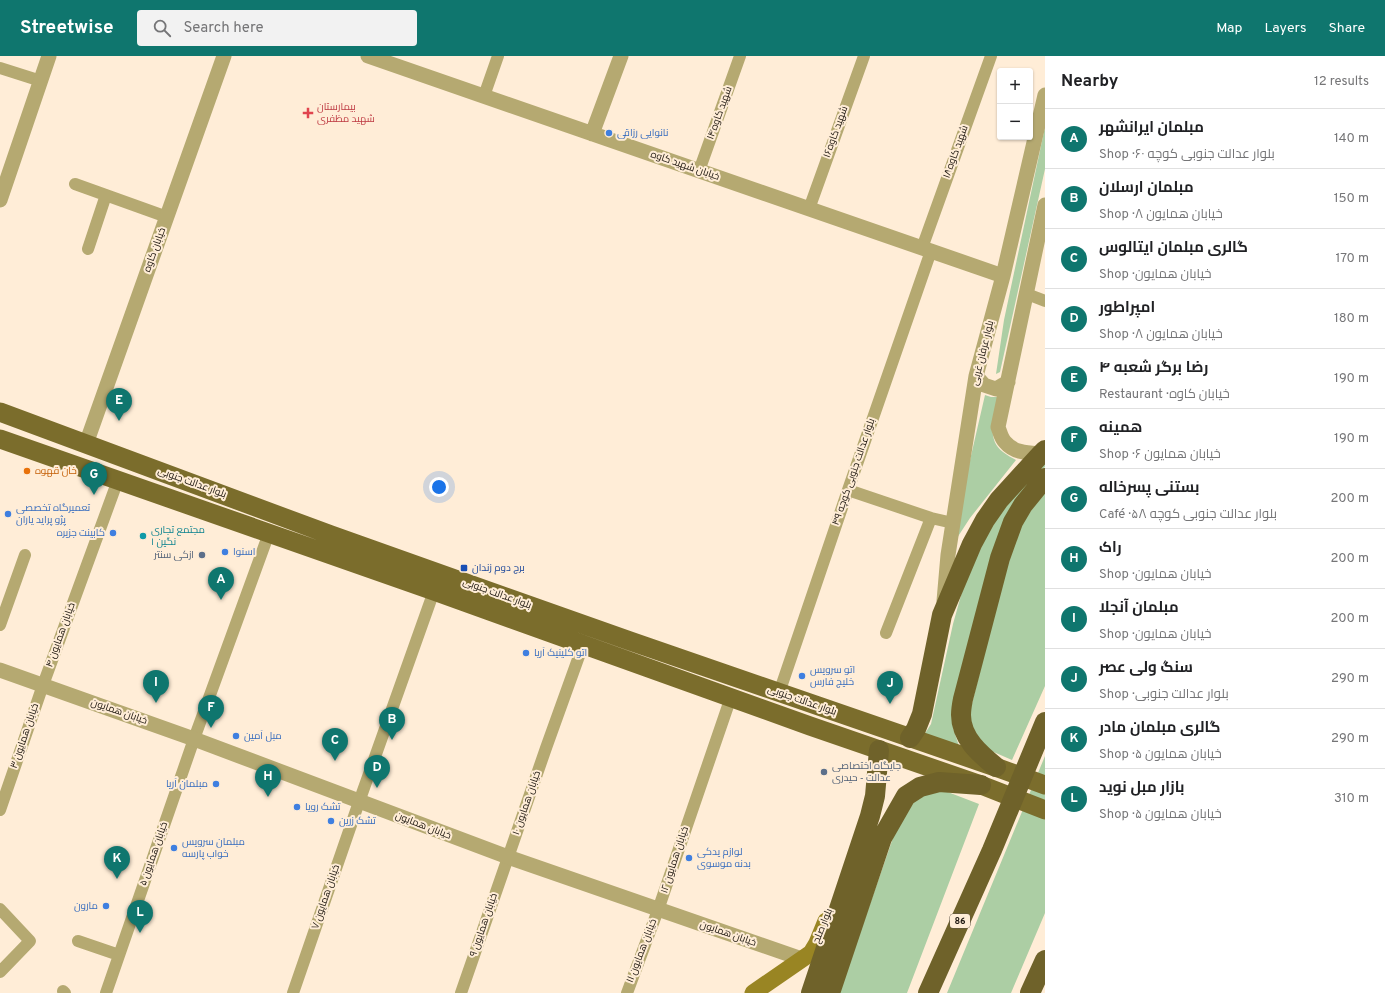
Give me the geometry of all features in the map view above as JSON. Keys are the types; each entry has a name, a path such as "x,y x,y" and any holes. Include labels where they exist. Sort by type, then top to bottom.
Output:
{"highway":[{"path":"910,738 916,729 922,714 942,615 972,544 985,520 999,500 1043,452"},
{"path":"996,767 979,753 963,728 961,716 963,699 1000,558 1013,522 1023,505 1045,478"},
{"name":"86","path":"928,993 992,850 1042,730"},
{"path":"811,993 876,796 879,750"},
{"path":"830,993 882,838 906,796 920,787 939,782 981,785"},
{"path":"1030,993 1045,960"}],"main road":[{"name":"بلوار عدالت جنوبی","path":"0,412 331,535 779,693 996,767 1045,786"},
{"name":"بلوار عدالت جنوبی","path":"0,440 434,591 981,785 1045,810"},
{"path":"324,553 331,535"},
{"name":"بلوار صلح","path":"753,993 811,953 817,943 846,868 864,835"}],"street":[{"path":"0,200 49,56"},
{"name":"خیابان کاوه","path":"86,444 224,56"},
{"path":"484,96 498,56"},
{"path":"592,134 621,56"},
{"name":"شهید کاوه۱۴","path":"699,171 740,56"},
{"name":"شهید کاوه۱۶","path":"809,209 864,56"},
{"name":"شهید کاوه۱۸","path":"926,250 991,56"},
{"name":"خیابان شهید کاوه","path":"375,57 592,134 1003,276"},
{"path":"0,68 40,81"},
{"name":"بلوار عرفان غربی","path":"942,615 953,523 976,376 1003,276 1045,95"},
{"path":"75,184 167,217"},
{"path":"88,249 106,196"},
{"path":"1043,452 1025,453 1013,449 1004,441 998,427 1045,206"},
{"name":"بلوار عدالت جنوبی کوچه ۴۹","path":"779,693 848,490 926,250"},
{"path":"1026,294 1045,301"},
{"path":"976,376 984,385 996,389 1008,382"},
{"name":"خیابان همایون ۴","path":"43,685 118,480"},
{"path":"848,490 931,518 953,523"},
{"path":"886,633 931,518"},
{"name":"خیابان همایون ۵","path":"106,993 194,739 269,533"},
{"path":"0,625 25,555"},
{"name":"خیابان همایون ۷","path":"293,993 434,591"},
{"name":"خیابان همایون ۱۰","path":"508,858 583,645"},
{"name":"خیابان همایون","path":"0,670 194,739 508,858 802,959"},
{"name":"خیابان همایون ۳","path":"0,810 43,685"},
{"name":"خیابان همایون ۱۲","path":"658,910 731,697"},
{"name":"خیابان همایون ۹","path":"461,993 508,858"},
{"path":"0,909 30,940 0,972"},
{"name":"خیابان همایون ۱۱","path":"627,993 658,910"},
{"path":"78,941 119,955"}],"green space":[{"path":"1045,127 1045,169 1000,372 996,374 1004,320"},
{"path":"985,395 999,397 993,426 994,440 997,447 1016,460 970,518 957,538 953,534"},
{"path":"1045,461 1045,467 1034,478 953,728 959,746 924,735 931,724 953,624 965,581 998,512"},
{"path":"1045,491 1045,686 1012,760 989,750 974,733 969,716 1005,569 1020,526"},
{"path":"1045,756 1045,913 1011,993 947,993"},
{"path":"940,789 979,804 907,993 839,993 902,812 910,800"}],"place":[{"name":"بیمارستان شهید مظفری","path":"308,113"},
{"name":"نانوایی رزاقی","path":"609,133"},
{"name":"رضا برگر شعبه ۴","path":"119,421"},
{"name":"خان قهوه","path":"27,471"},
{"name":"بستنی پسرخاله","path":"94,495"},
{"name":"تعمیرگاه تخصصی پژو پراید یاران","path":"8,514"},
{"name":"کابینت جزیره","path":"113,533"},
{"name":"مجتمع تجاری نگین ۱","path":"143,536"},
{"name":"اسنوا","path":"225,552"},
{"name":"ازکی سنتر","path":"202,555"},
{"name":"برج دوم زندان","path":"464,568"},
{"name":"مبلمان ایرانشهر","path":"221,600"},
{"name":"اتو کلینیک آریا","path":"526,653"},
{"name":"اتو سرویس خلیج فارس","path":"802,676"},
{"name":"مبلمان آنجلا","path":"156,703"},
{"name":"سنگ ولی عصر","path":"890,704"},
{"name":"همینه","path":"211,728"},
{"name":"مبل آمین","path":"236,736"},
{"name":"مبلمان ارسلان","path":"392,740"},
{"name":"گالری مبلمان ایتالوس","path":"335,761"},
{"name":"جایگاه اختصاصی عدالت - حیدری","path":"824,772"},
{"name":"مبلمان آریا","path":"216,784"},
{"name":"امپراطور","path":"377,788"},
{"name":"راک","path":"268,797"},
{"name":"تشک رویا","path":"297,807"},
{"name":"تشک زرین","path":"331,821"},
{"name":"مبلمان سرویس خواب پارسه","path":"174,848"},
{"name":"لوازم یدکی بدنه موسوی","path":"689,858"},
{"name":"گالری مبلمان مادر","path":"117,879"},
{"name":"مارون","path":"106,906"},
{"name":"بازار مبل نوید","path":"140,933"}]}
